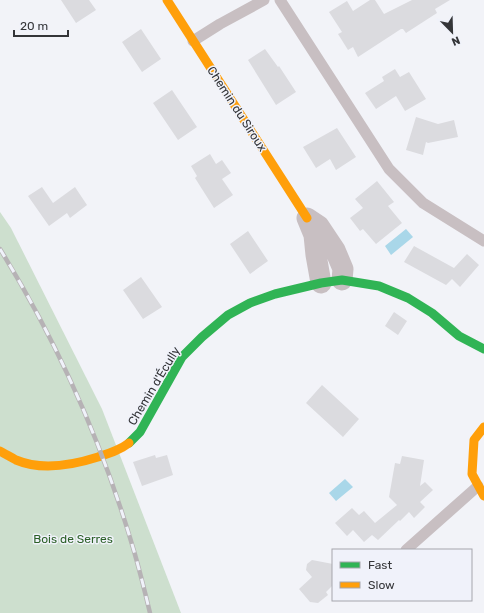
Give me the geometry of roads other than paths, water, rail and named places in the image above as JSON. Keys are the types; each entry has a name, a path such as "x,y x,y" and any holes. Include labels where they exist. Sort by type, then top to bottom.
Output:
{"street":[{"name":"Chemin du Siroux","path":"166,0 307,218 314,235 321,283"},
{"name":"Chemin du Siroux","path":"307,218 318,226 334,250 343,269 342,280"},
{"name":"Chemin d'Écully","path":"0,451 17,460 27,463 62,466 83,462 124,446 132,441 140,432 182,357 228,314 250,303 275,294 321,283 342,280 379,286 408,298 432,314 459,336 484,349"},
{"name":"Chemin d'Écully","path":"432,314 457,323"},
{"path":"484,427 474,440 472,474 484,496"}],"lane":[{"path":"193,41 220,24 264,0"},
{"path":"280,0 388,169 423,203 484,242"},
{"path":"407,549 478,486"}],"water":[{"path":"406,229 413,237 391,255 385,246"},
{"path":"345,479 353,487 336,501 329,493"}],"railway":[{"path":"0,249 60,358 93,434 122,511 150,613"}],"park label":[{"name":"Bois de Serres","path":"73,539"}]}
